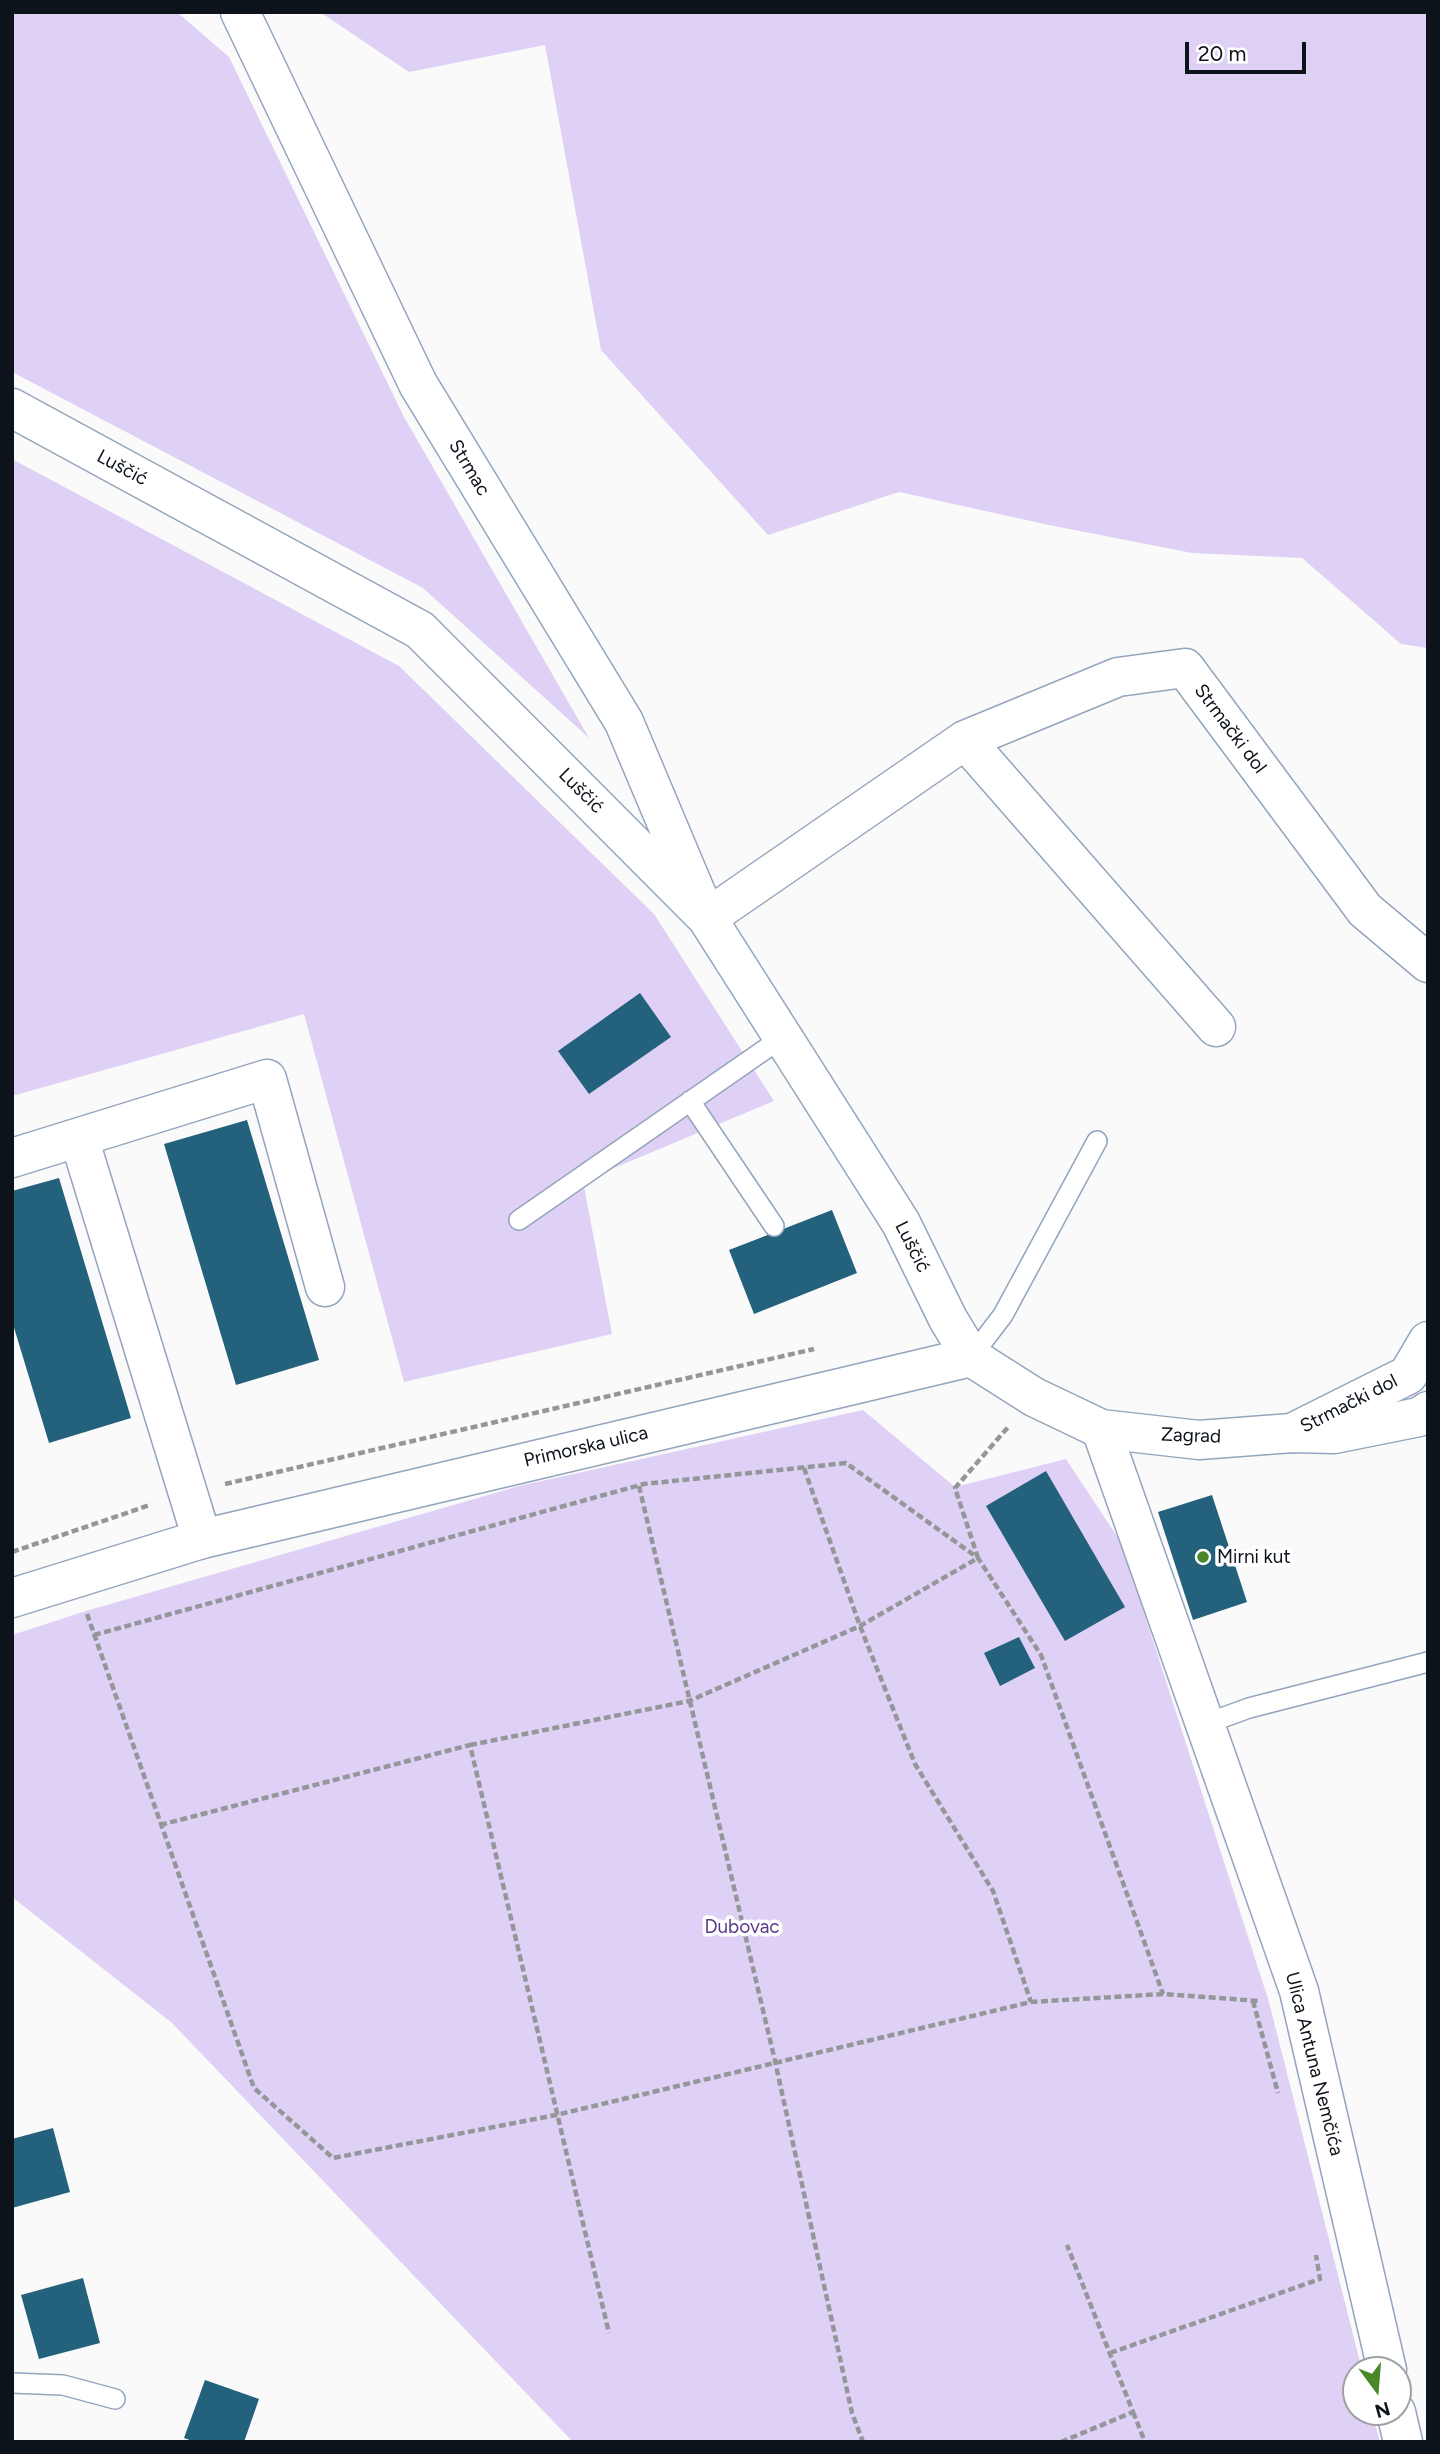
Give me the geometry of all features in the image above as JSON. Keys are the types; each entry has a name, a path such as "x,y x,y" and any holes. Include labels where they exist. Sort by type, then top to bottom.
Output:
{"street":[{"name":"Strmac","path":"240,12 418,384 624,722 707,918"},
{"name":"Luščić","path":"12,408 420,629 707,918 901,1223 948,1319 971,1357"},
{"name":"Strmački dol","path":"707,918 965,740 1118,677 1185,668 1365,910 1428,963"},
{"path":"965,740 1216,1027"},
{"path":"12,1158 267,1079 326,1287"},
{"path":"79,1138 202,1539"},
{"name":"Strmački dol","path":"1292,1433 1408,1375 1428,1341"},
{"name":"Zagrad","path":"971,1357 1034,1398 1101,1429 1199,1440 1292,1433 1334,1434 1419,1416 1428,1411"},
{"name":"Primorska ulica","path":"12,1598 202,1539 971,1357"},
{"name":"Ulica Antuna Nemčića","path":"1101,1429 1299,1991 1384,2356"}],"lane":[{"path":"519,1220 782,1037"},
{"path":"690,1101 774,1226"},
{"path":"971,1357 1003,1315 1097,1141"},
{"path":"1205,1724 1249,1708 1428,1662"},
{"path":"12,2383 63,2385 115,2399"}],"path":[{"path":"12,1552 186,1492 825,1347"},
{"path":"1034,1398 955,1488 978,1558 1041,1656 1163,1994"},
{"path":"94,1635 639,1486 846,1463 978,1558"},
{"path":"804,1468 860,1626 915,1764 993,1891 1031,2002"},
{"path":"639,1486 775,2061 852,2413 863,2442"},
{"path":"160,1825 470,1745 689,1701 860,1626 978,1558"},
{"path":"74,1577 254,2088 333,2158 556,2115 1031,2002 1163,1994 1269,2002 1299,1991"},
{"path":"470,1745 609,2333"},
{"path":"1253,2001 1279,2094"},
{"path":"1067,2245 1145,2442"},
{"path":"1110,2353 1320,2279 1315,2253"},
{"path":"1061,2442 1133,2412"}],"green space":[{"path":"12,12 177,12 229,57 404,417 589,738 423,588 12,372"},
{"path":"320,12 1428,12 1428,648 1401,644 1302,558 1192,553 899,492 768,535 601,350 545,45 409,72"},
{"path":"12,459 399,666 654,914 774,1101 583,1181 612,1334 404,1382 304,1014 12,1096"},
{"name":"Dubovac","path":"863,1410 955,1487 1066,1459 1122,1544 1269,2002 1358,2356 1342,2356 1342,2426 1376,2426 1380,2442 573,2442 172,2023 12,1897 12,1635 86,1611 519,1486"}],"building":[{"path":"640,993 671,1037 589,1094 558,1051"},
{"path":"247,1120 319,1360 236,1385 164,1144"},
{"path":"59,1178 131,1418 49,1443 12,1321 12,1191"},
{"path":"832,1210 857,1273 754,1314 729,1250"},
{"path":"1046,1471 1125,1607 1065,1641 986,1506"},
{"name":"Mirni kut","path":"1212,1495 1247,1602 1193,1620 1158,1512"},
{"path":"1019,1637 1035,1668 1000,1686 984,1653"},
{"path":"53,2128 70,2192 12,2208 12,2139"},
{"path":"83,2278 100,2343 39,2359 21,2295"},
{"path":"205,2380 259,2399 244,2442 195,2442 184,2438"}],"place":[{"name":"Mirni kut","path":"1203,1557"}]}
